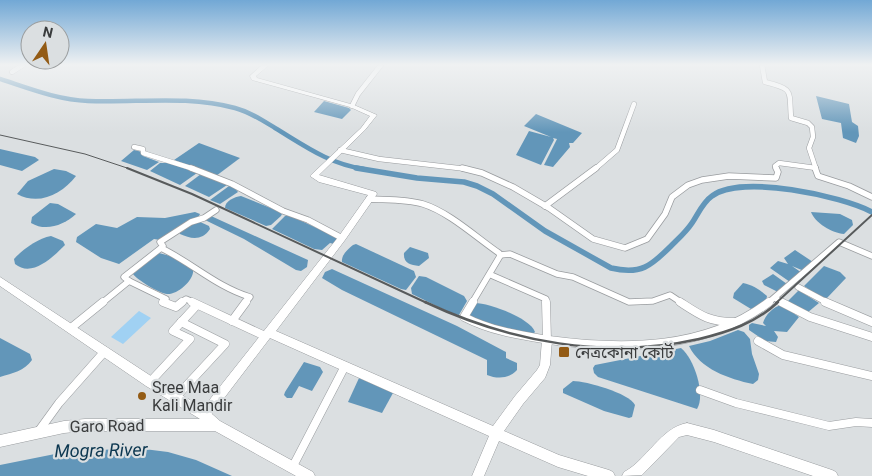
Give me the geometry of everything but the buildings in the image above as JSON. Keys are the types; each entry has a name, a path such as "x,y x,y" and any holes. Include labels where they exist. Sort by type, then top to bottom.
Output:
{"main road":[{"path":"0,281 150,382 204,415 216,425 308,476"}],"street":[{"path":"204,415 342,238 372,193 322,180 314,176 374,116 370,112 352,106 281,87"},
{"path":"352,106 363,87"},
{"path":"785,87 791,101 792,118 808,123 812,127 813,137 809,148 821,178 849,186 872,197"},
{"path":"545,206 610,158 617,150 634,104"},
{"path":"134,147 143,149 145,154 173,161 232,184 275,207 308,220 342,238"},
{"path":"339,151 396,162 470,169 507,184 545,206 593,240 625,248 647,239 665,214 672,197 688,184 715,177 776,178 778,169 775,166 779,163 816,168"},
{"path":"369,199 387,200 392,198 430,206 500,254 510,254 557,274 573,277 629,302 653,301 670,295 704,318 718,322 736,323"},
{"path":"161,248 163,246 160,242 190,222 204,218 216,210"},
{"path":"500,254 464,317 505,332 547,340 604,347 635,347 690,338 736,323 774,298 839,242 872,256"},
{"path":"161,248 124,277 166,299 164,302 172,306 176,307 186,299 232,321 345,366 558,461 609,476"},
{"path":"161,248 234,292 250,297 232,321"},
{"path":"478,476 496,433 519,400 541,374 545,364 547,340 546,299 491,275"},
{"path":"71,328 129,281"},
{"path":"798,287 823,302 872,322"},
{"path":"774,298 811,319 872,337"},
{"path":"150,382 190,339 173,331 197,305"},
{"path":"175,398 199,370 202,372 225,344 181,322"},
{"path":"758,341 782,355 872,376"},
{"path":"38,432 59,403 104,351"},
{"path":"292,468 345,366"},
{"path":"700,390 736,403 829,426 856,422 872,423"},
{"name":"Garo Road","path":"0,442 38,432 85,425 216,425"},
{"path":"628,476 638,471 675,433 687,429 714,436 828,475"}],"shaded area":[{"path":"139,311 151,318 123,344 111,337"}],"water":[{"path":"816,96 849,104 852,122 858,126 859,136 856,143 843,138 841,123 822,119"},
{"path":"324,101 351,110 342,119 314,112"},
{"path":"536,114 582,133 573,143 569,143 570,147 553,167 544,165 557,139 553,138 554,140 541,165 516,155 529,131 551,137 524,126"},
{"path":"199,143 240,158 216,176 174,160"},
{"path":"0,149 35,157 39,160 22,171 0,165"},
{"path":"134,150 142,152 143,156 159,162 147,170 121,161"},
{"path":"160,163 170,163 197,173 180,185 150,171"},
{"path":"54,169 66,171 76,176 64,188 50,196 34,199 17,194 28,181"},
{"path":"201,174 227,185 209,197 185,186"},
{"path":"229,186 234,187 238,192 220,204 210,200"},
{"path":"241,196 282,214 271,225 266,226 225,208 230,200"},
{"path":"50,203 58,204 76,214 55,226 43,227 31,223 32,217"},
{"path":"195,212 200,214 199,216 160,240 154,239 119,264 101,258 76,242 77,237 96,224 117,228 137,217 165,218"},
{"path":"811,212 840,214 852,220 853,225 844,234 834,232 820,224"},
{"path":"211,216 308,260 307,267 301,271 296,270 244,239 205,220"},
{"path":"285,216 291,216 338,238 334,244 330,243 322,250 314,249 272,229"},
{"path":"198,221 209,226 210,229 203,236 192,238 180,234 179,231"},
{"path":"51,236 63,241 65,245 55,255 42,264 28,269 15,264 14,259 26,248 41,239"},
{"path":"356,244 414,271 416,277 406,290 401,289 342,262 345,252"},
{"path":"410,247 428,253 429,258 419,266 408,263 404,253"},
{"path":"795,250 813,262 804,271 792,266 802,273 790,282 770,268 778,261 788,264 784,258"},
{"path":"159,253 174,257 193,269 188,282 171,294 159,292 143,283 133,274"},
{"path":"824,266 840,272 846,278 827,298 823,299 804,286"},
{"path":"332,269 457,326 506,352 506,358 517,363 517,370 503,377 487,375 487,360 342,290 322,278 325,272"},
{"path":"773,274 787,284 778,292 764,285 762,281"},
{"path":"419,276 426,277 464,296 467,301 459,315 453,314 412,294 411,288"},
{"path":"743,283 753,286 767,296 766,301 751,309 733,298 734,293"},
{"path":"798,291 819,303 807,313 787,302"},
{"path":"475,303 508,312 532,327 535,332 532,335 520,334 470,319 468,314"},
{"path":"782,305 799,317 787,332 774,331 778,337 776,342 765,341 749,330 749,325 752,323 766,326 763,323 768,314 776,307"},
{"path":"738,330 744,332 750,339 752,354 759,374 758,380 753,384 716,372 700,361 689,346 710,341"},
{"path":"0,338 30,354 32,360 22,369 0,377"},
{"path":"681,348 690,360 697,377 700,395 697,409 598,377 594,373 593,368 595,365"},
{"path":"304,362 320,367 323,372 312,391 299,386 292,398 287,398 284,395 285,392"},
{"path":"359,378 393,393 382,413 348,402"},
{"path":"573,381 597,385 625,396 635,405 632,417 629,418 604,411 563,393 563,389"},
{"name":"Mogra River","path":"136,448 168,452 196,460 232,476 0,476 0,465 65,452"}],"waterway":[{"path":"25,87 77,100 162,100 199,102 235,108 256,116 328,159 351,167 364,169"},
{"path":"356,168 417,178 464,182 477,186 493,194 545,231 611,268 621,270 638,269 651,264 679,238 692,223 703,205 712,196 726,190 745,187 792,190 838,200 872,212"}],"railway":[{"path":"0,135 85,154 127,168"},
{"path":"127,168 192,194 427,303"},
{"path":"776,303 872,215"},
{"path":"425,302 491,328 525,337 594,347 629,348 664,345 720,333 751,321 778,302"}],"place":[{"name":"নেত্রকোনা কোর্ট","path":"564,352"},
{"name":"Sree Maa Kali Mandir","path":"142,396"}]}
